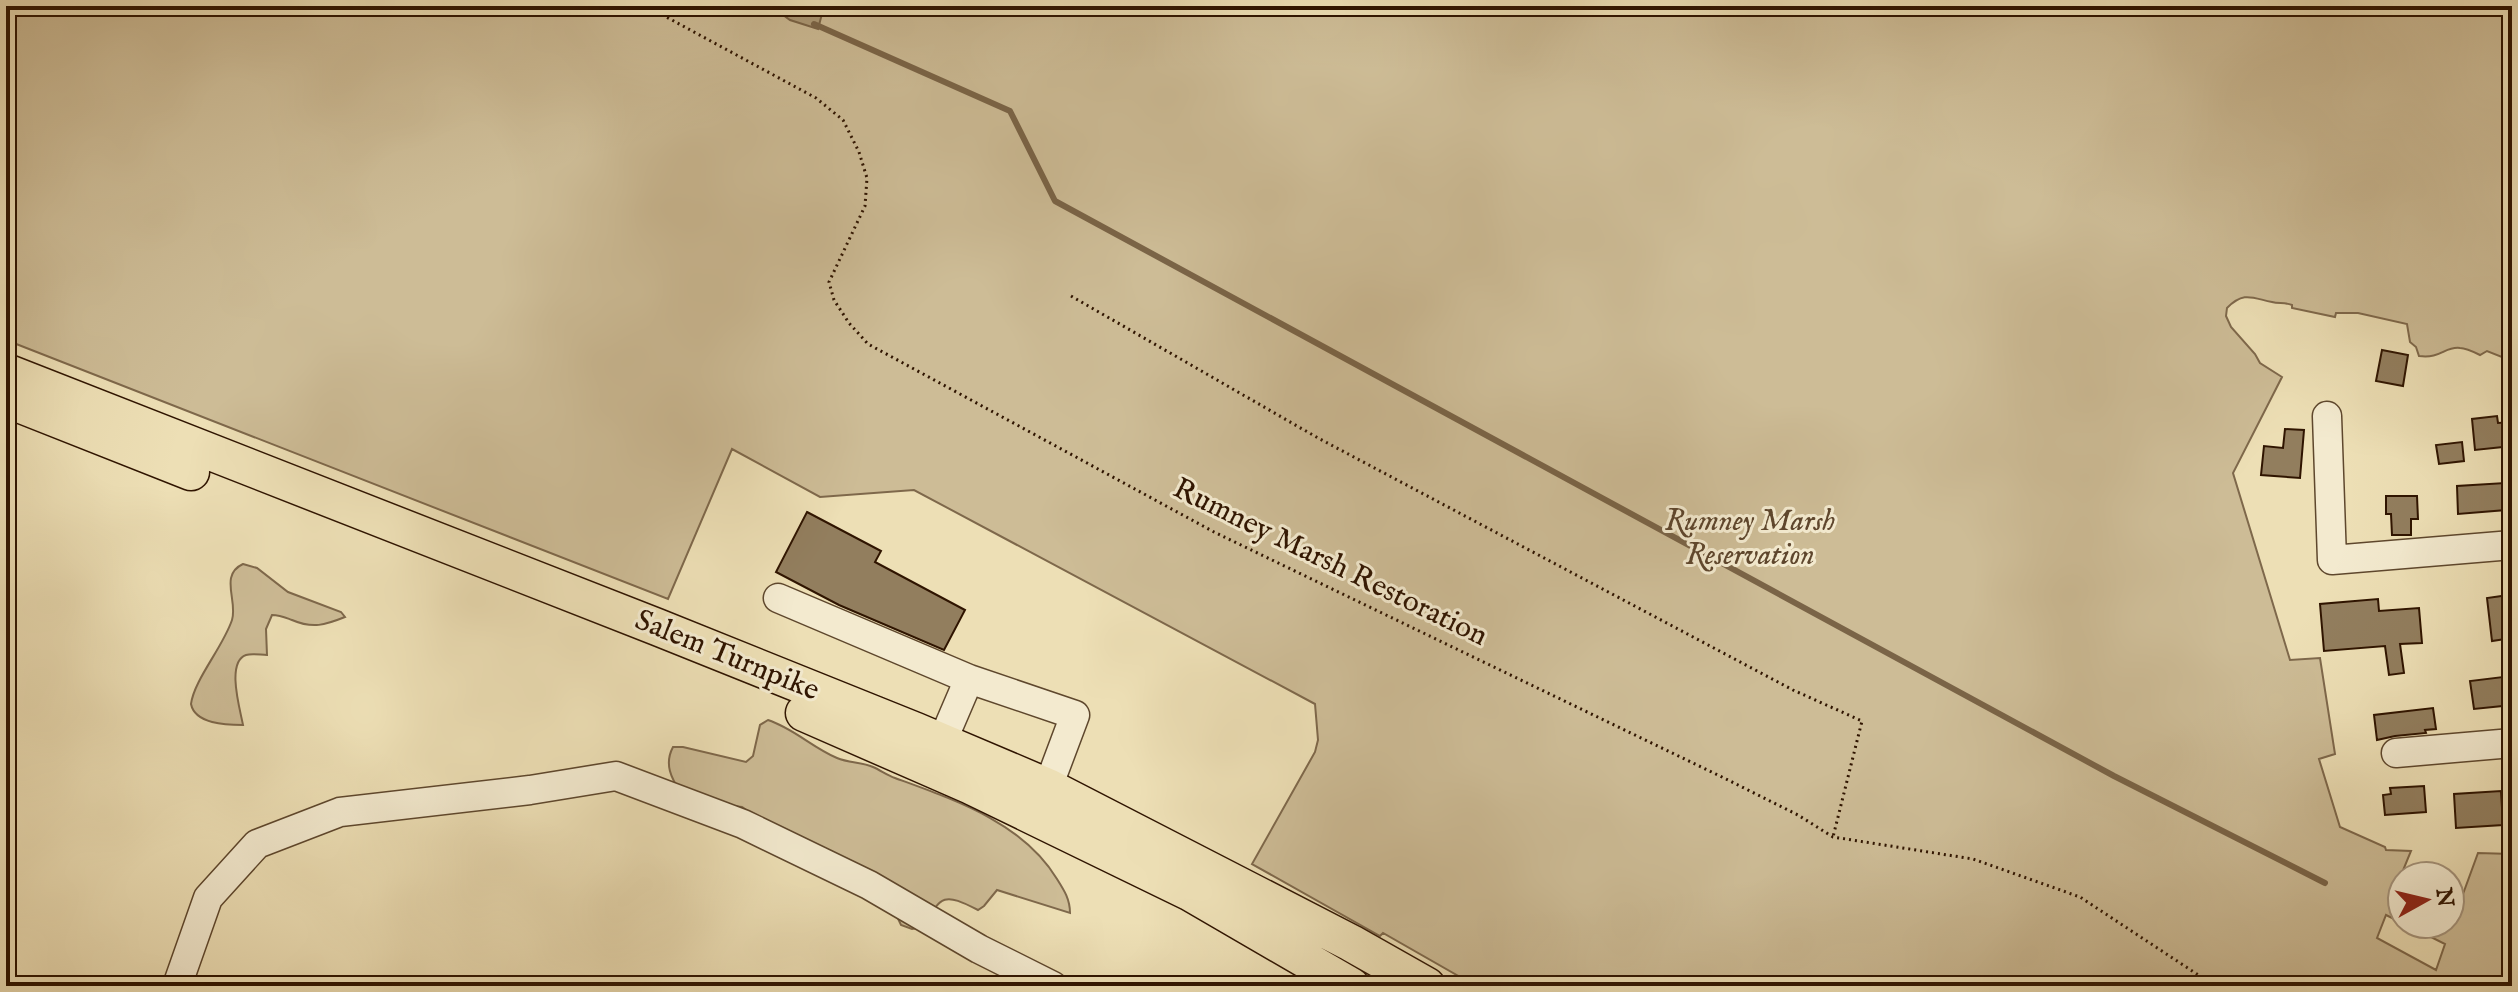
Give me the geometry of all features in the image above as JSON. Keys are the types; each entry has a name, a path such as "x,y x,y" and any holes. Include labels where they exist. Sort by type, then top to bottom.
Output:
{"main road":[{"name":"Salem Turnpike","path":"6,372 657,627 1048,787 1325,929 1427,986"},
{"name":"Salem Turnpike","path":"6,399 648,649 838,727 971,786 1189,892 1310,976 1351,986"}],"street":[{"path":"2327,416 2332,560 2512,545"},
{"path":"778,598 969,679 1075,715 1048,787"},
{"path":"942,742 969,679"},
{"path":"2396,753 2512,743"},
{"path":"177,986 208,898 257,844 340,812 530,790 616,776 743,824 869,885 979,949 1053,986"}],"path":[{"name":"Rumney Marsh Restoration","path":"646,6 816,98 843,120 859,152 867,178 865,206 829,282 834,300 868,344 1214,532 1680,756 1798,815 1833,837 1973,859 2080,897 2215,986"},
{"path":"1071,296 1331,445 1793,690 1862,721 1833,837"}],"green space":[{"name":"Rumney Marsh Reservation","path":"6,6 2512,6 2512,361 2487,351 2480,355 2460,348 2433,356 2419,356 2410,342 2407,324 2358,313 2336,313 2335,317 2248,297 2238,299 2227,308 2226,316 2260,363 2282,377 2233,473 2290,660 2320,658 2335,754 2319,759 2340,827 2386,850 2411,851 2407,860 2386,860 2386,915 2377,938 2436,970 2445,944 2437,940 2466,940 2466,886 2478,853 2512,854 2512,986 1476,986 1252,864 1315,752 1318,740 1315,704 914,490 820,497 732,449 668,599 6,340"},
{"path":"243,564 257,568 288,592 341,612 345,617 313,625 272,615 266,629 267,655 246,655 237,667 236,687 243,725 220,724 198,716 191,704 197,685 232,620 232,575"},
{"path":"768,720 837,758 873,767 941,795 1006,828 1042,859 1064,891 1070,913 997,890 978,910 958,901 945,900 935,908 925,927 912,929 901,925 894,910 742,807 681,793 670,771 669,759 673,747 746,762 753,756 760,725"}],"shaded area":[{"path":"771,6 824,6 818,29 790,20"}],"building":[{"path":"2382,350 2408,355 2403,386 2376,381"},
{"path":"2497,416 2498,423 2512,422 2512,446 2475,450 2472,419"},
{"path":"2285,429 2304,430 2300,478 2261,475 2264,446 2283,448"},
{"path":"2462,442 2464,461 2439,464 2436,445"},
{"path":"2505,483 2506,510 2458,514 2457,486"},
{"path":"2386,496 2417,496 2418,519 2411,519 2411,535 2392,535 2391,514 2386,514"},
{"path":"807,512 881,551 875,562 965,610 944,650 839,605 776,572"},
{"path":"2509,595 2512,638 2492,641 2487,598"},
{"path":"2378,599 2379,611 2419,608 2422,643 2400,644 2404,673 2389,675 2385,646 2324,651 2320,604"},
{"path":"2511,676 2512,705 2474,709 2470,681"},
{"path":"2433,708 2436,729 2377,740 2374,715"},
{"path":"2424,786 2426,812 2385,815 2383,795 2391,794 2390,788"},
{"path":"2501,791 2503,825 2456,828 2454,794"}],"waterway":[{"path":"814,24 1010,111 1055,201 2114,776 2325,883"}]}
